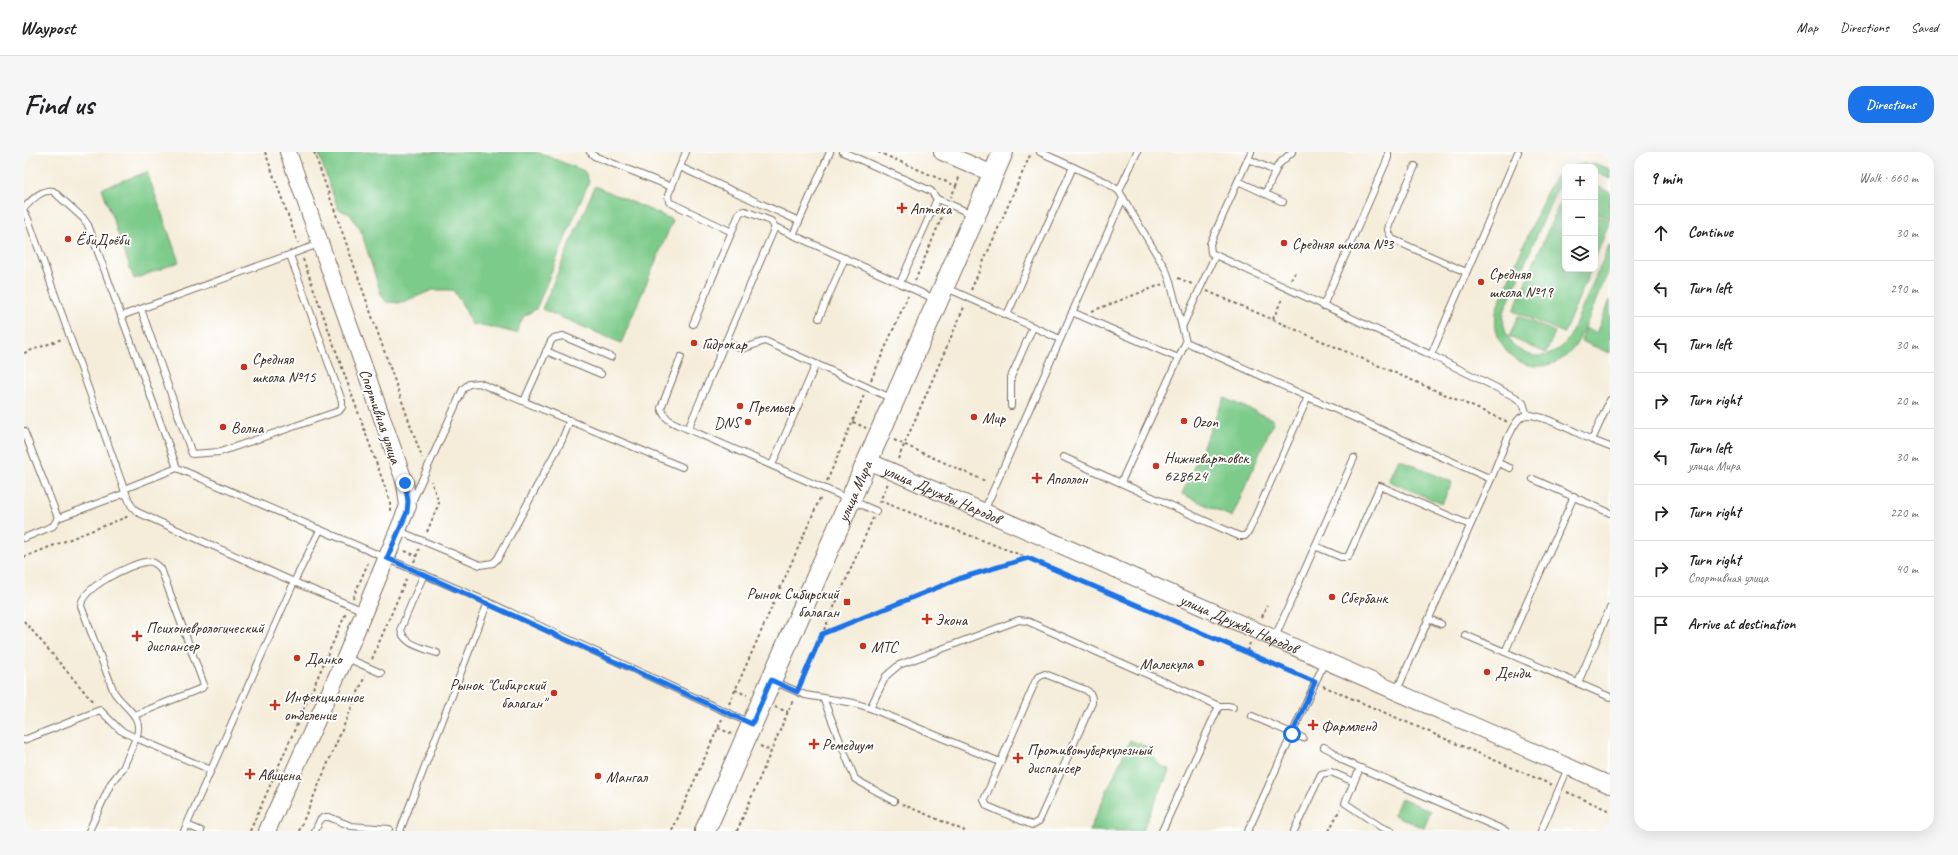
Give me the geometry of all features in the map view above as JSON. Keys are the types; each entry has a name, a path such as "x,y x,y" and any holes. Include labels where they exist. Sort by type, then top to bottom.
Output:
{"main road":[{"name":"улица Мира","path":"705,831 1003,152"}],"street":[{"name":"Спортивная улица","path":"268,831 365,611 380,555 399,531 407,512 408,501 405,483 288,152"},
{"path":"942,152 993,174"},
{"name":"улица Дружбы Народов","path":"868,460 1568,768 1610,785"}],"lane":[{"path":"590,152 594,156 672,187"},
{"path":"686,152 668,198 672,204 732,232"},
{"path":"792,234 830,152"},
{"path":"843,152 931,191 937,199 975,215"},
{"path":"1040,152 1051,154 1073,167 1106,182 1119,191 1170,281 1186,342 1121,482"},
{"path":"1119,191 1137,152"},
{"path":"1251,152 1210,244 1211,253 1431,355 1521,400 1525,406 1527,415"},
{"path":"1265,194 1281,161 1292,152"},
{"path":"1323,306 1388,158 1388,152"},
{"path":"1431,355 1518,152"},
{"path":"1248,159 1275,171"},
{"path":"1415,166 1389,225 1389,236 1392,239 1466,272"},
{"path":"680,167 799,221"},
{"path":"1007,315 1073,167"},
{"path":"1238,181 1283,202"},
{"path":"24,208 41,192 47,190 53,191 83,218 88,225 177,468 488,602 752,724"},
{"path":"984,510 1123,198"},
{"path":"900,283 937,199"},
{"path":"693,324 740,212 745,210 771,221 776,227 912,288 968,298 1060,339"},
{"path":"24,212 131,505 137,512 294,582 365,611"},
{"path":"688,429 776,227"},
{"path":"121,316 320,244"},
{"path":"141,309 192,454 220,452 339,411 342,407 342,401 290,255"},
{"path":"1182,327 1215,256"},
{"path":"819,318 845,258"},
{"path":"1072,312 1178,358"},
{"path":"1011,406 1011,377 1034,327"},
{"path":"524,401 546,351 554,338 563,336 611,357"},
{"path":"726,342 742,349 765,341 894,399"},
{"path":"1186,342 1491,479"},
{"path":"546,351 601,374"},
{"path":"681,357 661,408 663,415 667,420 876,510"},
{"path":"772,465 816,364"},
{"path":"407,512 463,389 469,384 479,383 682,467"},
{"path":"1063,457 1239,536 1245,536 1250,531 1308,397"},
{"path":"1592,440 1610,400"},
{"path":"1397,692 1515,425 1522,416 1538,416 1610,447"},
{"path":"399,531 480,565 494,563 562,440 570,420"},
{"path":"24,431 58,518"},
{"path":"1274,638 1354,458"},
{"path":"1498,463 1510,468"},
{"path":"24,538 48,529 53,526 58,518 177,468"},
{"path":"1534,479 1610,512"},
{"path":"1315,546 1341,557 1348,556 1380,486 1470,525"},
{"path":"1505,652 1574,496"},
{"path":"201,831 186,828 294,582 320,530"},
{"path":"90,831 111,783 123,768 139,728 134,715 120,701 114,692 81,602 84,596 111,575 146,561 157,564 161,569 204,685 202,688 134,715"},
{"path":"424,574 401,628 401,633 405,640 437,653"},
{"path":"400,831 488,602"},
{"path":"1578,683 1610,608"},
{"path":"1429,619 1441,624"},
{"path":"870,708 886,676 899,665 1019,620 1027,621 1218,706 1232,707"},
{"path":"1465,635 1610,697"},
{"path":"345,658 381,673"},
{"path":"1248,831 1325,661"},
{"path":"1045,674 1051,675 1091,693 1092,703 1039,822 1035,825 1026,824 985,804 985,797 1000,762 1036,680 1040,676 1045,674"},
{"path":"771,680 797,692 823,698 854,702 1000,762"},
{"path":"823,698 855,779 894,801"},
{"path":"1162,831 1218,706"},
{"path":"24,740 100,710 120,730 211,770"},
{"path":"1252,716 1303,738"},
{"path":"1324,747 1332,751 1342,760 1506,831"},
{"path":"1360,768 1345,803 1381,827 1391,831"},
{"path":"1541,831 1568,768"},
{"path":"1294,831 1321,774 1331,772 1354,782"},
{"path":"315,831 320,820 324,817 329,817 351,826 389,830"}],"path":[{"path":"265,152 390,501 390,512"},
{"path":"299,831 439,503 314,152"},
{"path":"672,831 956,186 878,152"},
{"path":"737,831 1032,152"},
{"path":"1179,278 1515,425"},
{"path":"1080,315 1170,281"},
{"path":"24,353 70,336"},
{"path":"852,422 985,480"},
{"path":"880,501 1028,558 1610,811"},
{"path":"24,557 137,512"},
{"path":"250,831 350,605 380,555"},
{"path":"822,634 961,578 1028,558"},
{"path":"24,621 100,710"},
{"path":"894,801 965,831"},
{"path":"1329,831 1337,813 1345,803"}],"green space":[{"path":"318,152 537,152 584,171 589,181 536,309 523,317 516,333 471,324 465,309 453,290 433,290 400,303 386,302 381,294 361,231 350,214 338,209"},
{"path":"1598,165 1610,169 1610,179 1598,173"},
{"path":"147,172 179,262 134,279 102,188"},
{"path":"1562,172 1562,184 1555,193 1504,312 1504,326 1509,338 1516,347 1526,354 1537,356 1549,354 1560,349 1569,338 1610,244 1610,265 1608,274 1586,325 1575,346 1562,359 1548,365 1534,366 1522,363 1511,356 1503,346 1497,334 1495,320 1498,305 1547,191 1556,177"},
{"path":"595,186 673,220 621,343 542,309"},
{"path":"1598,186 1610,192 1610,219 1598,213"},
{"path":"1561,200 1562,272 1590,272 1564,333 1513,311"},
{"path":"1598,216 1610,221 1598,251"},
{"path":"1610,300 1610,353 1581,341 1586,328 1596,333"},
{"path":"1518,316 1555,332 1546,353 1509,337"},
{"path":"1224,398 1274,420 1232,517 1182,494"},
{"path":"1399,459 1452,482 1442,504 1389,481"},
{"path":"1130,740 1149,748 1159,765 1170,769 1142,831 1089,831"},
{"path":"1401,798 1431,811 1424,828 1394,815"}],"place":[{"name":"Аптека","path":"902,208"},
{"name":"ЁбиДоёби","path":"68,239"},
{"name":"Средняя школа №3","path":"1284,243"},
{"name":"Средняя школа №19","path":"1481,282"},
{"name":"Гидрокар","path":"694,343"},
{"name":"Средняя школа №15","path":"244,367"},
{"name":"Премьер","path":"740,406"},
{"name":"Мир","path":"974,417"},
{"name":"Ozon","path":"1184,421"},
{"name":"DNS","path":"748,422"},
{"name":"Волна","path":"223,427"},
{"name":"Нижневартовск 628624","path":"1156,466"},
{"name":"Аполлон","path":"1037,478"},
{"name":"Сбербанк","path":"1332,597"},
{"name":"Рынок Сибирский балаган","path":"847,602"},
{"name":"Экона","path":"927,619"},
{"name":"Психоневрологический диспансер","path":"137,636"},
{"name":"МТС","path":"863,646"},
{"name":"Данко","path":"297,658"},
{"name":"Малекула","path":"1201,663"},
{"name":"Денди","path":"1487,672"},
{"name":"Рынок \"Сибирский балаган\"","path":"554,693"},
{"name":"Инфекционное отделение","path":"275,705"},
{"name":"Фармленд","path":"1313,725"},
{"name":"Ремедиум","path":"814,744"},
{"name":"Противотуберкулезный диспансер","path":"1018,758"},
{"name":"Авицена","path":"250,774"},
{"name":"Мангал","path":"598,776"}],"route":[{"path":"405,483 408,501 407,512 387,558 488,602 752,724 771,680 797,692 822,634 961,578 1028,558 1247,651 1315,682 1292,734"}]}
